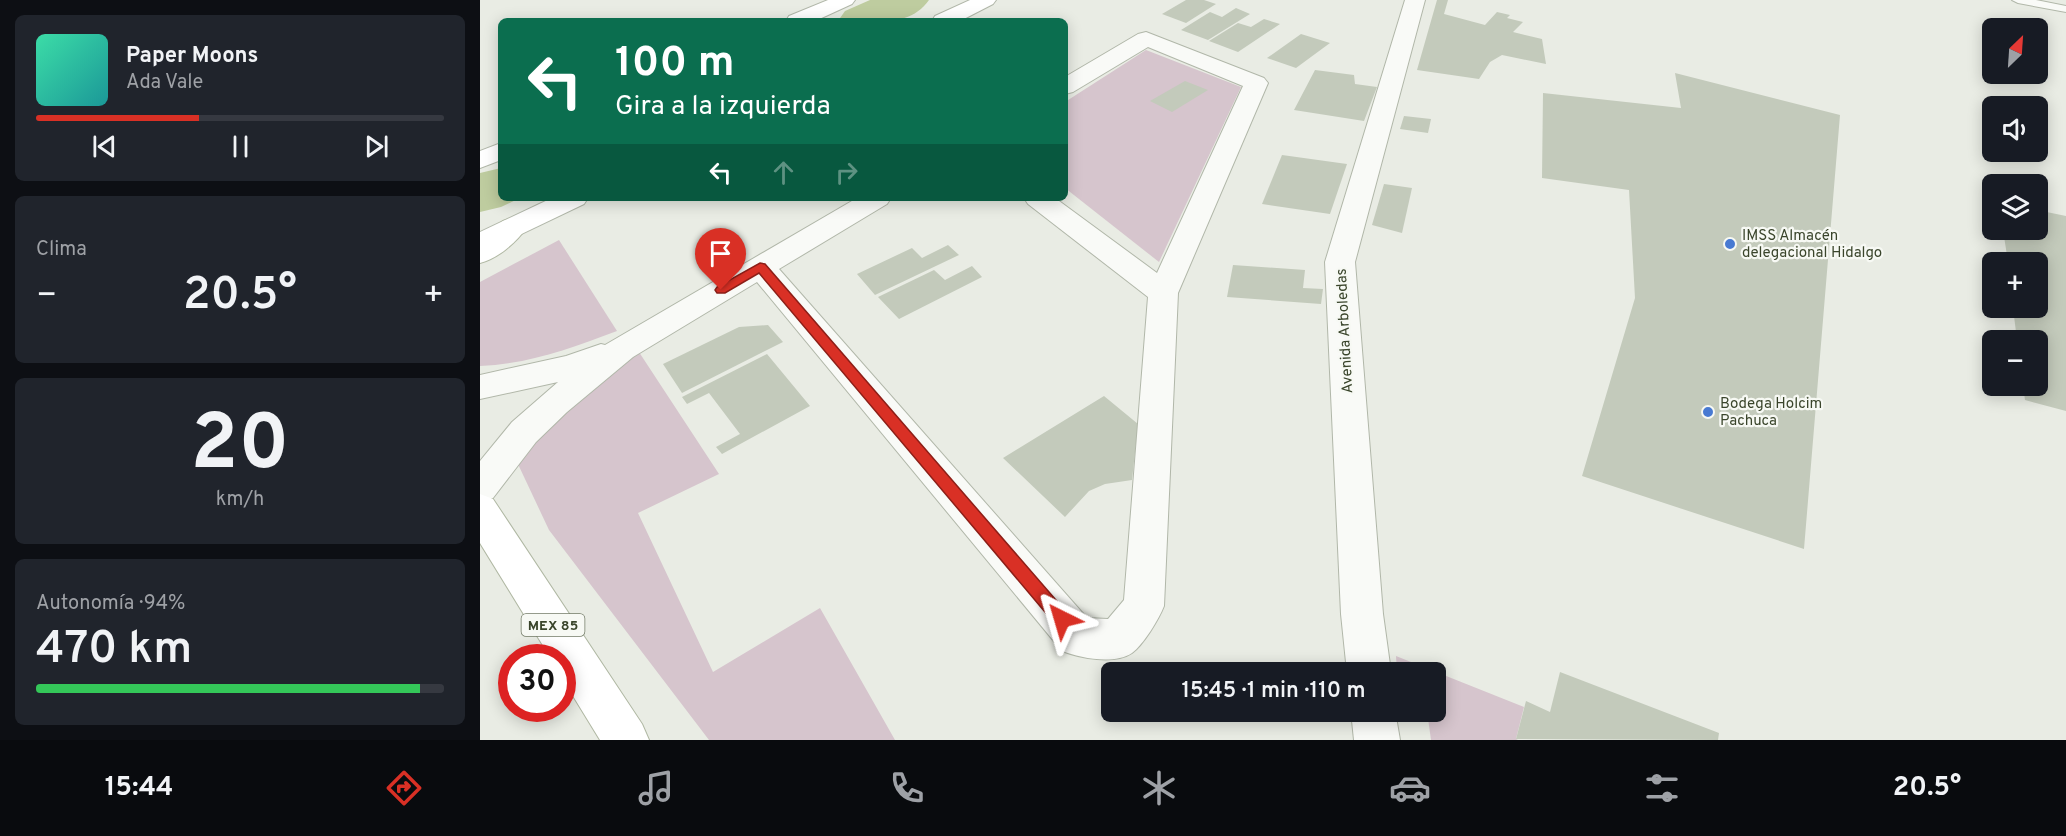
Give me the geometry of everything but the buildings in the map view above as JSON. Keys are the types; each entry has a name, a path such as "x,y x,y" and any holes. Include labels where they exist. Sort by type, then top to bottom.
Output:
{"main road":[{"path":"804,18 845,0"},
{"path":"948,18 986,0"},
{"path":"480,160 498,152"},
{"path":"480,243 568,201"},
{"path":"480,254 513,227"},
{"name":"MEX 85","path":"480,510 626,740"}],"street":[{"name":"Avenida Arboledas","path":"1368,662 1361,603 1340,262 1364,172 1416,0"},
{"path":"760,267 1077,637 1118,639 1144,606 1163,293 1256,82 1146,39 1068,85"},
{"path":"480,487 524,432 622,349 872,201"},
{"path":"1042,201 1163,293"},
{"path":"480,387 571,367 622,349"},
{"path":"1375,722 1377,740"}],"lane":[{"path":"2018,0 2066,9"}],"shaded area":[{"path":"1146,50 1241,87 1159,262 1068,190 1068,100"},
{"path":"559,240 617,331 533,359 480,366 480,282"},
{"path":"637,349 719,474 638,513 713,672 820,608 895,740 709,740 549,530 517,462 542,433"},
{"path":"1396,656 1411,662 1396,662"},
{"path":"1446,676 1524,707 1516,739 1518,740 1431,740 1429,722 1446,722"}],"waterway":[{"path":"868,18 907,0"},
{"path":"480,195 498,186"}],"place":[{"name":"IMSS Almacén delegacional Hidalgo","path":"1730,244"},
{"name":"Bodega Holcim Pachuca","path":"1708,412"}],"route":[{"path":"721,290 760,267 1062,619"}]}
